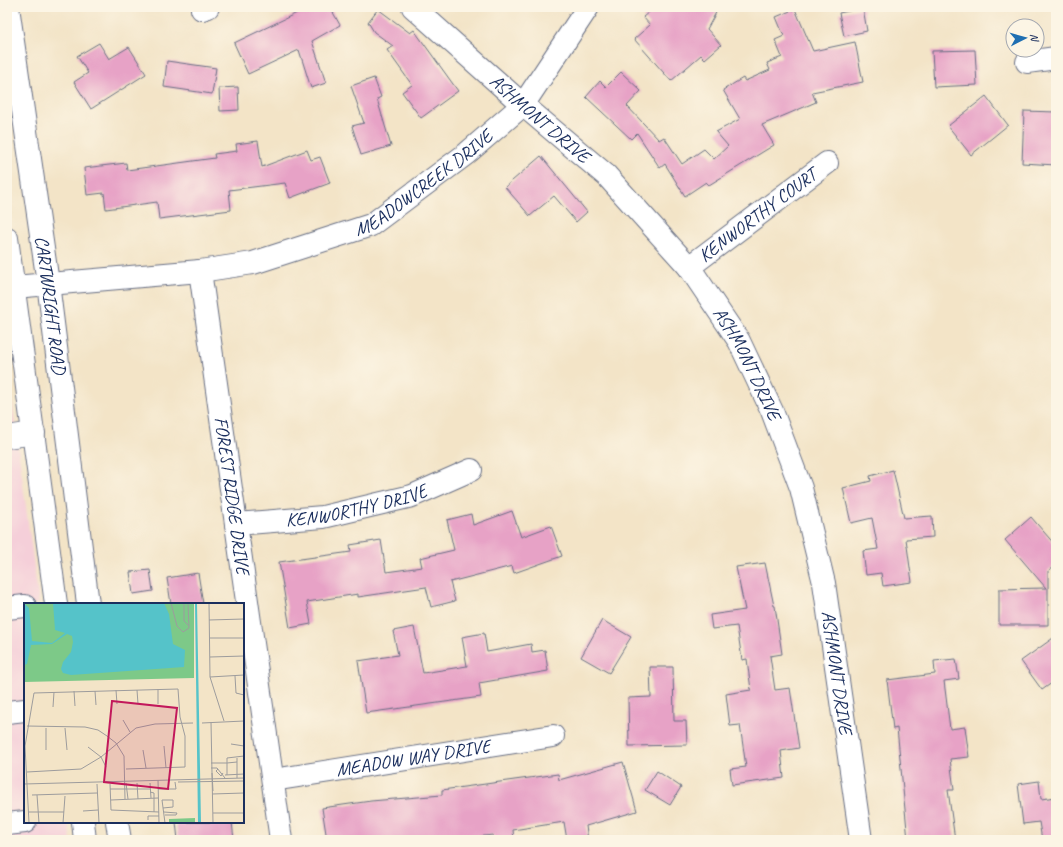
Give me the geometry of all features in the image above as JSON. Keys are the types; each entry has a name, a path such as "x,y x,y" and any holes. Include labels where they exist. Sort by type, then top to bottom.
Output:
{"street":[{"name":"CARTWRIGHT ROAD","path":"8,7 48,283 88,603"},
{"name":"ASHMONT DRIVE","path":"413,7 523,105 607,176 689,267 739,341 772,411 801,488 824,582 860,840"},
{"name":"MEADOWCREEK DRIVE","path":"9,288 48,283 200,271 253,263 371,225 466,154 523,105 588,7"},
{"path":"1027,62 1056,58"},
{"name":"KENWORTHY COURT","path":"689,267 827,163"},
{"name":"CARTWRIGHT ROAD","path":"7,238 9,288 34,433 51,603"},
{"name":"FOREST RIDGE DRIVE","path":"200,271 281,840"},
{"path":"7,437 34,433"},
{"name":"KENWORTHY DRIVE","path":"236,524 323,517 412,496 471,470"},
{"path":"7,608 24,606"},
{"path":"7,712 24,710"},
{"name":"MEADOW WAY DRIVE","path":"273,780 553,736"},
{"path":"7,824 24,822"},
{"path":"83,823 86,840"},
{"path":"117,823 120,840"}],"shaded area":[{"path":"7,365 39,603 24,603 24,823 68,823 71,840 7,840"}],"building":[{"path":"294,7 330,7 340,25 312,41 326,83 311,88 299,50 248,74 234,43 297,13"},
{"path":"655,7 719,7 707,29 721,45 705,59 701,55 671,81 634,39 650,25 643,17"},
{"path":"863,8 867,31 844,36 839,13"},
{"path":"378,9 410,33 414,30 458,91 421,118 402,92 412,85 387,50 393,46 374,32 368,22"},
{"path":"795,9 813,51 855,42 863,82 812,92 816,102 762,125 774,145 709,185 706,182 685,196 665,164 660,168 637,133 631,139 586,97 600,81 606,87 621,72 641,91 627,106 659,140 664,137 682,164 704,149 714,159 728,146 716,132 740,119 723,90 743,78 745,81 770,70 767,63 782,57 775,40 784,36 776,17"},
{"path":"99,43 109,59 129,47 146,74 91,109 74,82 88,73 77,56"},
{"path":"975,50 977,85 934,87 932,51"},
{"path":"167,61 216,68 212,94 164,87"},
{"path":"374,78 381,97 377,99 391,146 361,155 352,126 364,123 351,86"},
{"path":"238,87 239,110 220,111 219,88"},
{"path":"986,96 1008,125 971,155 948,126"},
{"path":"1024,111 1056,112 1056,165 1022,163"},
{"path":"258,141 262,167 307,150 311,160 320,157 330,183 290,198 285,183 229,190 231,210 159,219 157,202 106,209 104,193 87,195 84,168 126,163 127,170 215,158 214,154 237,151 236,144"},
{"path":"541,156 587,212 576,222 554,196 530,216 505,187"},
{"path":"893,470 904,518 932,516 933,537 906,539 912,582 883,586 881,573 866,575 863,551 878,549 872,518 851,523 843,488 871,481 870,476"},
{"path":"512,511 521,537 551,526 562,556 514,573 512,566 450,582 455,601 431,607 426,587 358,597 358,594 307,602 311,624 290,628 279,562 351,552 350,545 381,540 386,572 422,567 420,558 454,550 447,520 471,514 473,525"},
{"path":"1031,517 1056,546 1056,564 1048,571 1048,625 999,625 999,589 1046,588 1005,540"},
{"path":"765,563 775,606 782,654 770,656 775,690 790,688 799,748 781,751 784,778 732,785 730,769 746,767 740,725 730,726 726,694 751,690 747,659 742,660 737,626 712,629 710,615 745,610 736,567"},
{"path":"150,570 153,591 133,594 130,572"},
{"path":"198,573 203,603 171,603 167,578"},
{"path":"602,620 631,637 609,673 581,657"},
{"path":"414,627 423,673 467,666 462,637 484,633 487,652 531,644 532,652 545,650 548,671 479,683 481,697 366,713 358,661 398,655 393,631"},
{"path":"1056,636 1056,680 1042,690 1021,661"},
{"path":"956,659 959,679 944,681 950,729 965,727 969,757 950,759 954,790 948,790 955,840 908,840 897,728 893,729 887,680 935,674 934,661"},
{"path":"650,667 673,667 674,721 686,721 687,745 629,746 628,698 651,697"},
{"path":"623,762 637,811 586,826 588,840 567,840 564,822 513,830 514,840 494,840 493,835 449,840 327,840 322,808 371,801 442,795 442,790 558,774 559,780"},
{"path":"657,771 681,787 670,805 645,790"},
{"path":"1039,781 1041,799 1056,797 1056,840 1042,840 1039,822 1023,824 1018,784"},
{"path":"176,823 232,823 234,840 178,840"}]}
